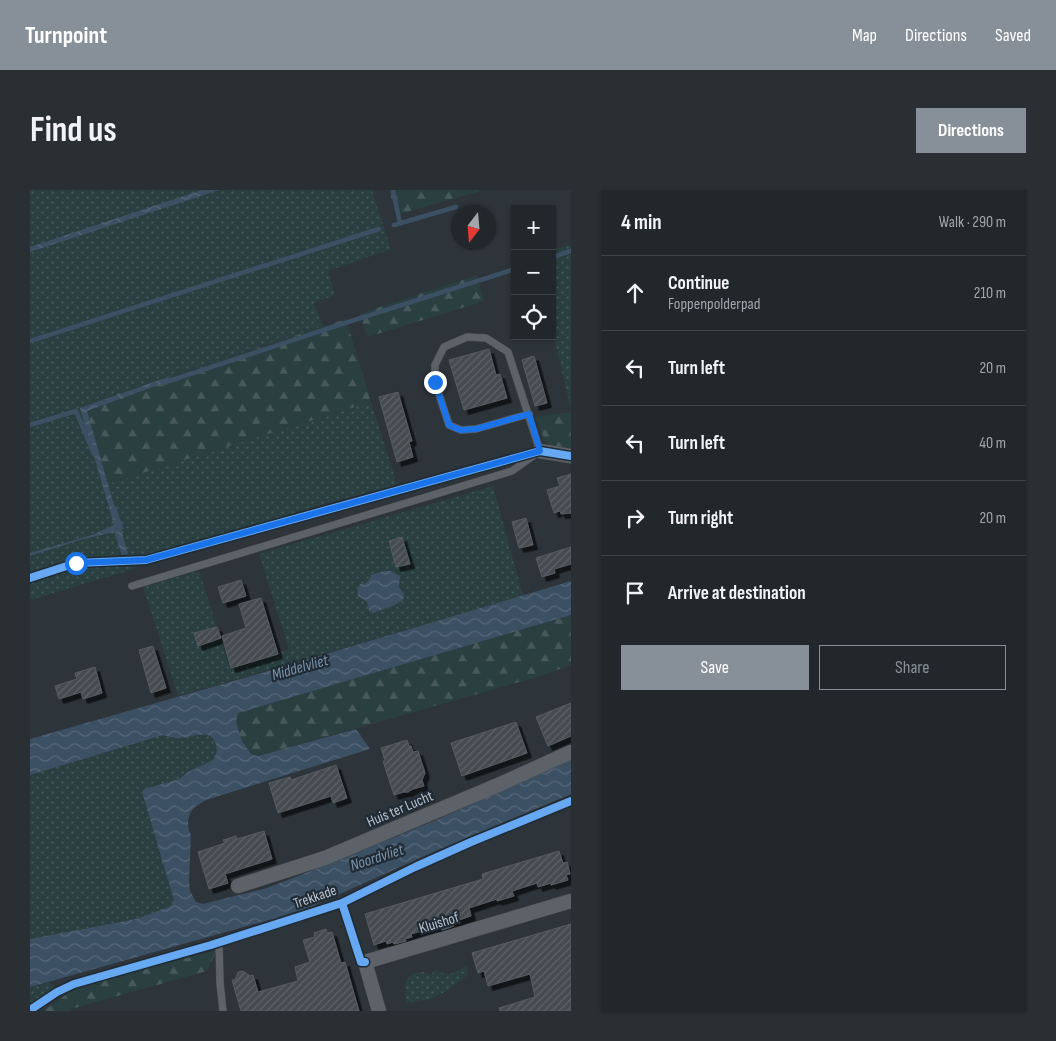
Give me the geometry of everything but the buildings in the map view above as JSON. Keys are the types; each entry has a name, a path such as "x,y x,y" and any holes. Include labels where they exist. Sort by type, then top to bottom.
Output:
{"street":[{"path":"540,451 571,456"},
{"name":"Huis ter Lucht","path":"238,886 350,848 571,752"},
{"name":"Kluishof","path":"379,1011 365,962 571,901"}],"lane":[{"path":"132,586 512,471 540,451 529,414 508,352 486,338 467,336 444,347 435,365 435,382 449,425 460,430 476,429 529,414"},
{"name":"Trekkade","path":"223,1011 219,942 342,903 471,842 571,801"}],"green space":[{"path":"30,190 372,190 391,249 328,271 335,295 314,303 323,326 82,405 107,484 371,402 397,485 324,504 155,554 79,557 30,573"},
{"path":"389,190 484,190 396,215"},
{"path":"571,245 571,410 555,340 556,249"},
{"path":"477,275 484,301 368,337 359,314"},
{"path":"346,319 371,402 107,484 82,405"},
{"path":"571,412 571,454 554,450 545,441 535,417"},
{"path":"493,486 523,596 178,696 143,587 199,571 230,668 289,649 259,554","holes":["384,571 400,576 399,587 404,594 392,606 376,612 369,611 367,602 358,597 360,584 367,582 371,575"]},
{"path":"82,566 133,567 134,569 30,600 30,583"},
{"path":"571,615 571,665 534,678 258,756 251,754 242,741 236,723 238,713"},
{"path":"202,734 211,736 215,740 217,750 213,760 188,772 179,779 144,789 174,901 171,906 136,919 30,939 30,775 163,735 179,738"},
{"path":"217,950 207,971 71,1009 70,1011 43,1011 79,986"},
{"path":"466,966 468,975 447,991 431,999 406,1003 405,987 407,979 414,973 423,972 431,975 435,970 451,973"},
{"path":"48,982 58,989 30,1006 30,987"}],"water":[{"path":"202,190 219,190 30,252 30,247"},
{"path":"171,376 166,382 87,411 128,554 122,555 114,532 83,539 30,556 30,553 92,535 114,525 80,408"},
{"path":"391,571 400,576 399,587 404,597 402,601 373,613 369,611 367,602 358,596 358,588 360,584 367,582 371,575"},
{"path":"571,581 571,615 238,713 236,722 242,741 251,754 258,756 356,729 370,749 206,800 195,807 190,813 188,823 191,835 190,891 196,902 203,904 267,888 434,821 571,757 571,794 440,849 313,906 30,987 30,939 136,919 171,906 174,900 142,792 144,789 179,779 188,772 213,760 217,749 210,736 200,735 178,738 163,735 30,775 30,739 282,667"}],"waterway":[{"path":"393,190 400,223"},
{"path":"394,225 451,208"},
{"path":"30,341 379,229"},
{"path":"556,256 571,251"},
{"path":"163,383 511,270"},
{"path":"30,425 76,411 94,454"},
{"path":"114,508 121,528 115,530"}],"cycle path":[{"path":"30,578 76,563 146,560 540,451 571,456"},
{"path":"30,1010 57,992 74,984 211,945 342,903 471,842 571,801"},
{"path":"342,903 361,962 365,962"}],"route":[{"path":"76,563 146,560 540,451 529,414 476,429 460,430 449,425 435,382"}],"water label":[{"name":"Middelvliet","path":"300,668"},
{"name":"Noordvliet","path":"377,858"}]}
